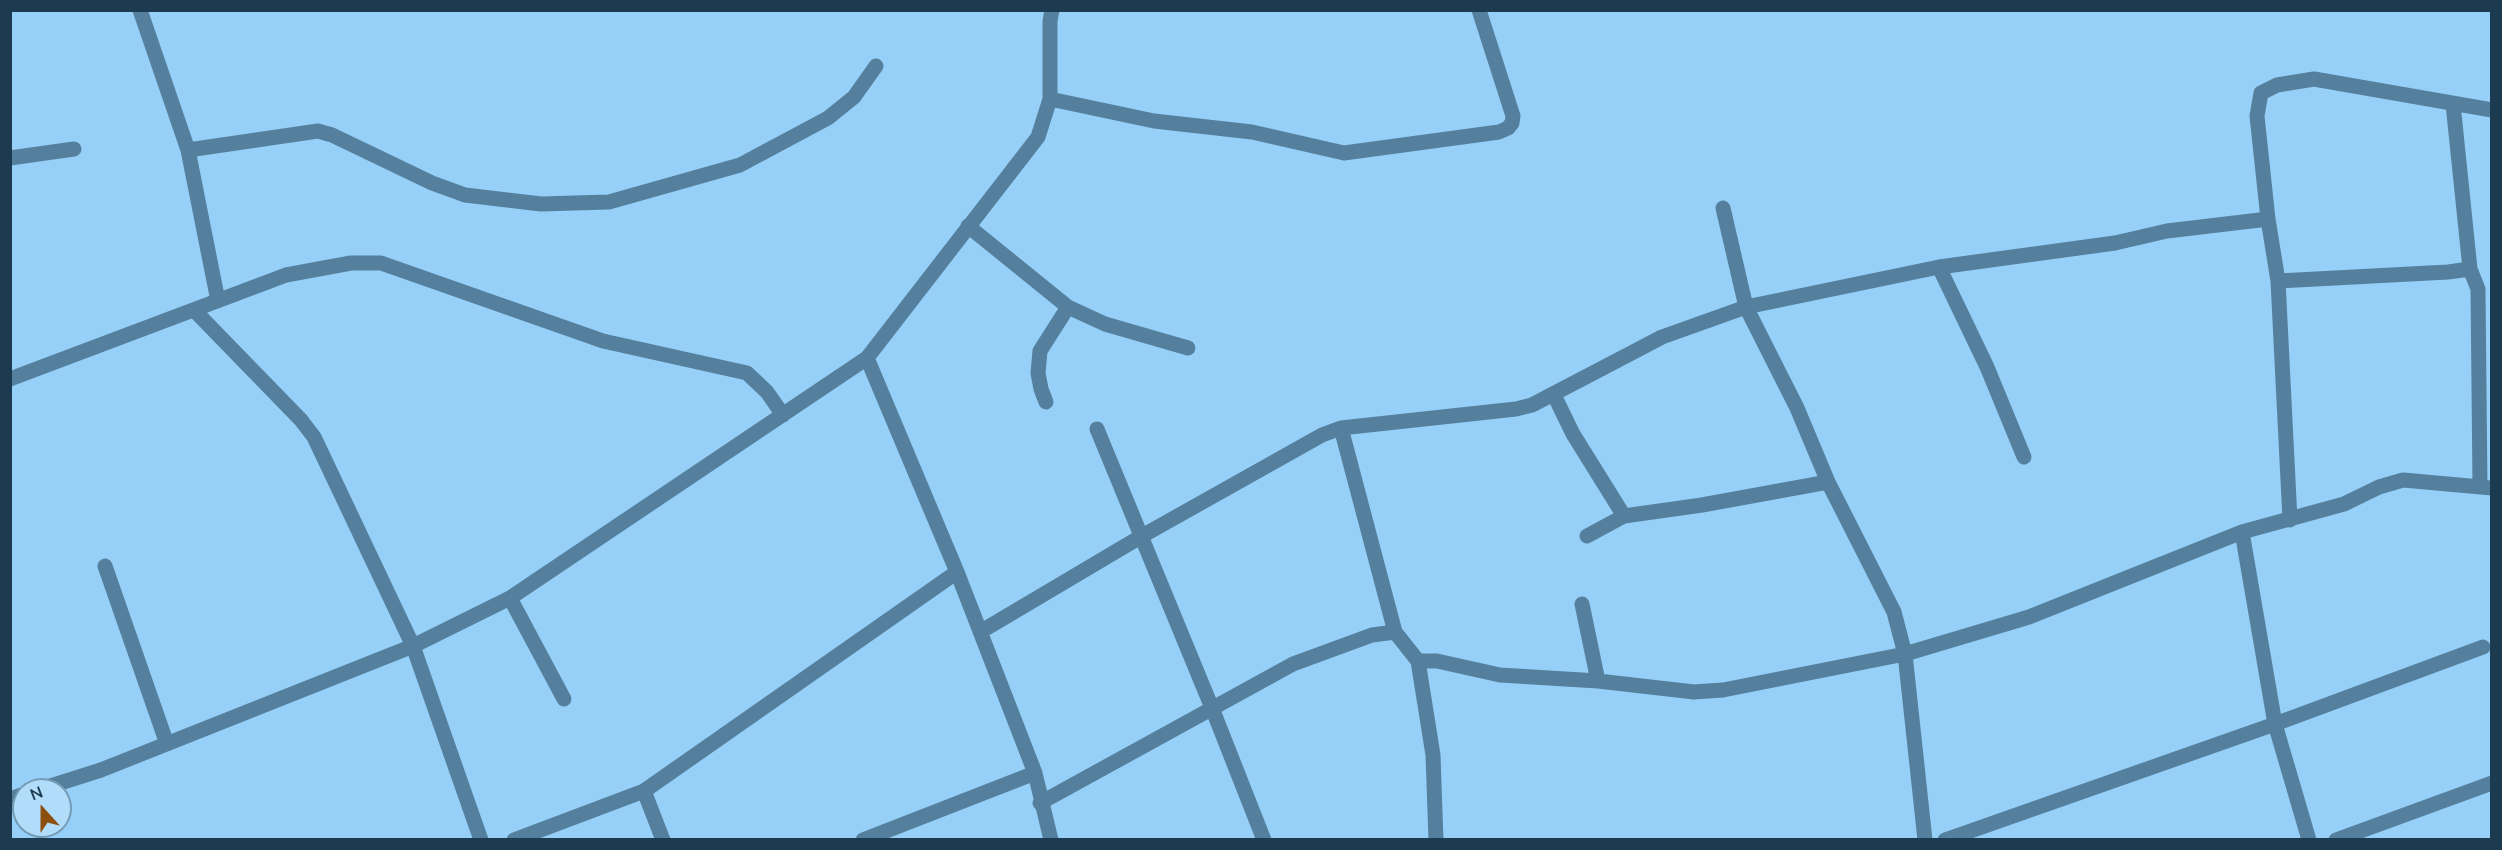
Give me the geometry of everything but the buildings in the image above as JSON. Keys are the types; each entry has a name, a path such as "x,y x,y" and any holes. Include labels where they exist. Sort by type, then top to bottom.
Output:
{"street":[{"path":"140,10 188,150 218,301"},
{"path":"72,779 101,770 413,646 510,598 867,358 1038,137 1045,123 1050,99 1052,10"},
{"path":"1050,99 1154,121 1252,132 1344,153 1499,132 1508,128 1513,116 1479,10"},
{"path":"188,150 318,132 332,135 432,183 465,195 541,204 609,202 740,165 828,118 854,97 876,66"},
{"path":"2290,520 2278,281 2268,219 2257,116 2261,93 2277,85 2314,80 2492,110"},
{"path":"1418,661 1437,662 1500,675 1598,681 1694,692 1713,691 1905,654 2030,617 2242,532 2344,504 2379,487 2403,480 2486,487 2485,290 2470,269 2453,104"},
{"path":"10,158 74,148"},
{"path":"1723,208 1746,307 1797,408 1828,482 1894,612 1905,654 1925,840"},
{"path":"980,632 1142,536 1322,435 1341,428 1516,409 1532,405 1662,337 1746,307 1939,267 2105,245 2167,231 2268,219"},
{"path":"968,226 1068,307 1097,321 1188,348"},
{"path":"10,379 286,275 351,263 381,263 603,341 747,373 767,392 783,415"},
{"path":"1939,267 1987,367 2024,457"},
{"path":"2278,281 2448,273 2470,269"},
{"path":"1047,402 1041,389 1038,373 1040,351 1068,307"},
{"path":"194,310 314,436 413,646 481,840"},
{"path":"867,358 957,572 1035,773 1040,802 1051,840"},
{"path":"1554,395 1573,434 1624,516"},
{"path":"1341,428 1395,632 1418,661 1433,755 1436,840"},
{"path":"1097,429 1264,840"},
{"path":"1587,536 1624,516 1702,506 1828,482"},
{"path":"2242,532 2275,724 2309,840"},
{"path":"105,566 166,744"},
{"path":"514,840 644,791 957,572"},
{"path":"510,598 564,699"},
{"path":"1582,604 1598,681"},
{"path":"1040,802 1293,664 1372,635 1395,632"},
{"path":"1945,840 2275,724 2483,647"},
{"path":"863,840 1035,773"},
{"path":"2336,840 2492,783"},
{"path":"644,791 663,840"}]}
